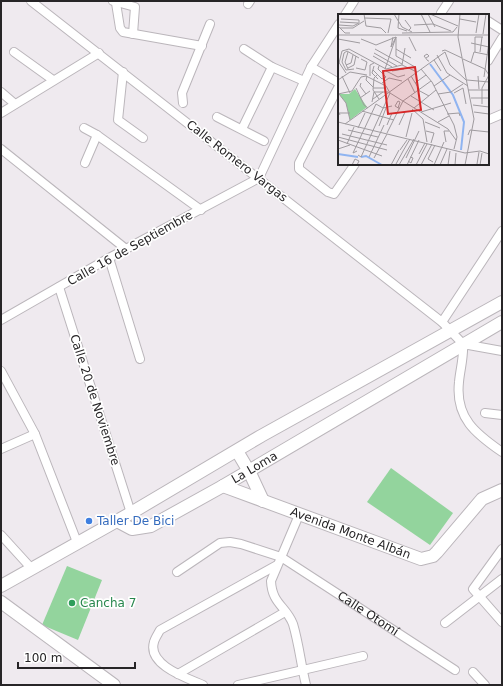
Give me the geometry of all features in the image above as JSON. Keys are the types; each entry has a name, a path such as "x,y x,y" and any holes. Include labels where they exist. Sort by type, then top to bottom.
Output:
{"street":[{"name":"Calle Romero Vargas","path":"31,1 259,178 446,326 463,344"},
{"path":"345,14 354,1"},
{"path":"442,13 449,1"},
{"path":"133,34 135,8 114,2 121,30 133,34 202,46"},
{"path":"489,23 502,30"},
{"path":"183,103 182,94 210,24"},
{"path":"259,178 311,67 338,26"},
{"path":"489,59 502,38"},
{"path":"244,49 272,67 304,81"},
{"path":"14,52 53,80"},
{"path":"1,113 99,53"},
{"path":"242,129 272,67"},
{"path":"311,67 338,84"},
{"path":"123,72 118,120 143,138"},
{"path":"338,87 299,163 299,169 328,192 334,194 354,165"},
{"path":"1,92 15,104"},
{"path":"489,120 502,114"},
{"path":"218,117 264,141"},
{"path":"84,128 97,135 201,210"},
{"path":"85,163 97,135"},
{"path":"1,149 126,249"},
{"name":"Calle 16 de Septiembre","path":"1,320 109,258 259,178"},
{"path":"446,326 502,231"},
{"path":"109,258 140,359"},
{"name":"Calle 20 de Noviembre","path":"59,287 131,513"},
{"path":"1,586 131,513 338,393 446,326 502,302"},
{"name":"La Loma","path":"116,521 132,529 150,526 223,486 502,322"},
{"path":"502,351 463,344 459,385 459,403 467,422 479,436 502,452"},
{"path":"1,371 35,434 77,542"},
{"path":"338,393 347,412"},
{"path":"485,413 502,415"},
{"path":"1,449 35,434"},
{"path":"237,451 249,470 263,501"},
{"name":"Avenida Monte Albán","path":"223,486 420,559 433,556 482,499 502,490"},
{"path":"299,515 271,581 274,596 292,623 306,685"},
{"path":"1,535 32,569"},
{"name":"Calle Otomí","path":"177,572 220,543 230,542 241,544 279,561 454,670"},
{"path":"502,549 473,589 502,622"},
{"path":"203,685 178,674 164,665 154,653 154,642 160,630 279,561"},
{"path":"446,623 502,579"},
{"path":"1,602 114,685"},
{"path":"178,674 285,612"},
{"path":"238,685 363,656"},
{"path":"473,672 485,685"}],"green space":[{"path":"391,468 453,513 430,545 367,502"},
{"name":"Cancha 7","path":"67,566 102,580 78,640 42,625"}],"place":[{"name":"Taller De Bici","path":"89,521"},
{"name":"Cancha 7","path":"72,603"}]}
